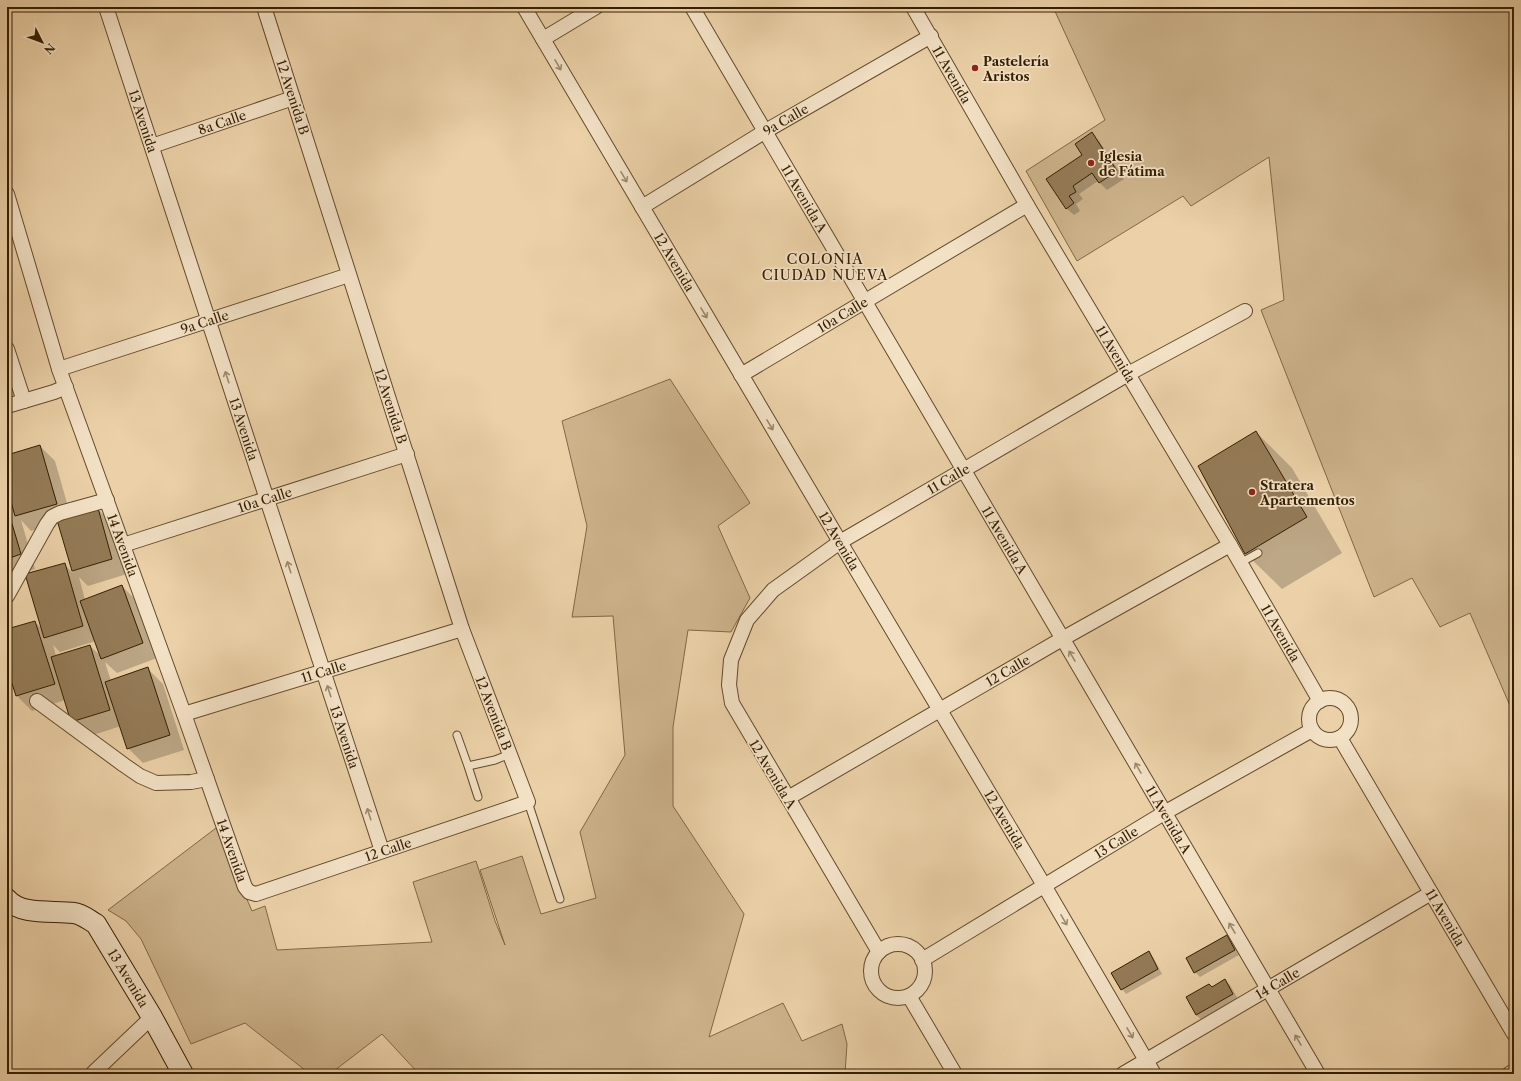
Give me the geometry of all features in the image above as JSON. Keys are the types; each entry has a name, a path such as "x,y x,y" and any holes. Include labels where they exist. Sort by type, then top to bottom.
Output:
{"street":[{"name":"13 Avenida","path":"106,7 382,851"},
{"name":"12 Avenida B","path":"264,7 462,628 528,802"},
{"name":"12 Avenida","path":"524,7 1045,887 1154,1074"},
{"path":"543,39 596,7"},
{"name":"11 Avenida A","path":"692,7 1318,1074"},
{"name":"11 Avenida","path":"913,7 1027,205 1230,545 1320,701"},
{"name":"9a Calle","path":"642,207 764,132 931,36"},
{"name":"8a Calle","path":"152,146 293,98"},
{"name":"14 Avenida","path":"7,194 59,369 245,887 249,892"},
{"name":"10a Calle","path":"741,375 1027,205"},
{"name":"9a Calle","path":"59,369 350,275"},
{"name":"11 Calle","path":"773,590 840,542 1128,374 1245,311"},
{"path":"7,349 24,401"},
{"path":"7,406 54,392 66,386"},
{"name":"10a Calle","path":"123,545 407,454"},
{"path":"7,596 52,517 60,513 107,500"},
{"name":"12 Calle","path":"788,798 1062,639 1230,545"},
{"name":"12 Avenida A","path":"773,590 747,620 731,660 729,685 732,703 879,952"},
{"name":"11 Calle","path":"184,714 462,628"},
{"path":"1333,698 1340,700 1350,709 1352,715 1350,729 1346,734 1334,741 1328,741 1316,735 1309,724 1311,711 1320,701 1333,698"},
{"path":"37,701 140,776 156,783 191,782 207,779"},
{"name":"13 Calle","path":"922,960 1045,887 1164,813 1312,730"},
{"name":"11 Avenida","path":"1340,738 1514,1034"},
{"name":"12 Calle","path":"249,892 256,894 528,802"},
{"name":"14 Calle","path":"1123,1074 1431,893"},
{"name":"13 Avenida","path":"8,901 20,908 36,911 74,913 84,916 96,924 152,1017 183,1074"},
{"path":"903,945 918,953 922,960 925,971 923,982 909,996 897,998 885,995 878,990 874,983 871,967 879,952 886,947 903,945"},
{"path":"909,996 955,1074"},
{"path":"92,1074 152,1017"},
{"path":"1509,1074 1514,1071"}],"lane":[{"path":"1240,563 1258,553"},
{"path":"457,735 478,797"},
{"path":"468,766 495,760 510,754"},
{"path":"528,802 560,899"}],"shaded area":[{"path":"1053,7 1514,7 1514,715 1470,613 1440,627 1412,578 1374,597 1261,310 1284,300 1269,157 1191,206 1183,196 1077,261 1026,171 1105,120"},
{"path":"670,379 750,503 718,526 750,598 731,632 688,630 673,727 673,806 744,914 709,1037 783,1003 802,1041 842,1024 847,1044 845,1074 419,1074 382,1034 330,1074 310,1074 245,1023 191,1044 141,939 126,921 108,910 216,828 252,911 265,906 277,950 432,942 413,882 476,861 495,921 505,945 480,870 522,856 541,914 596,898 580,832 625,755 613,616 572,617 587,526 562,421"}],"building":[{"name":"Iglesia de Fátima","path":"1092,132 1117,171 1099,183 1092,173 1073,186 1076,192 1069,196 1074,203 1066,209 1046,179 1082,155 1075,144"},
{"name":"Stratera Apartementos","path":"1256,431 1307,517 1245,554 1198,466"},
{"path":"40,445 57,504 15,516 7,488 7,455"},
{"path":"7,507 21,554 7,559"},
{"path":"98,508 112,559 72,571 57,520"},
{"path":"65,563 83,626 44,638 25,574"},
{"path":"122,585 143,643 101,659 80,601"},
{"path":"35,621 55,684 16,696 7,668 7,629"},
{"path":"90,645 110,710 71,722 51,657"},
{"path":"148,667 170,735 127,749 105,682"},
{"path":"1227,935 1235,950 1194,973 1186,958"},
{"path":"1149,951 1158,969 1121,990 1111,973"},
{"path":"1225,979 1233,994 1196,1015 1186,997 1209,984 1212,987"}],"place":[{"name":"Pastelería Aristos","path":"975,68"},
{"name":"Iglesia de Fátima","path":"1091,163"},
{"name":"Stratera Apartementos","path":"1252,492"}],"district":[{"name":"COLONIA CIUDAD NUEVA","path":"825,268"}]}
